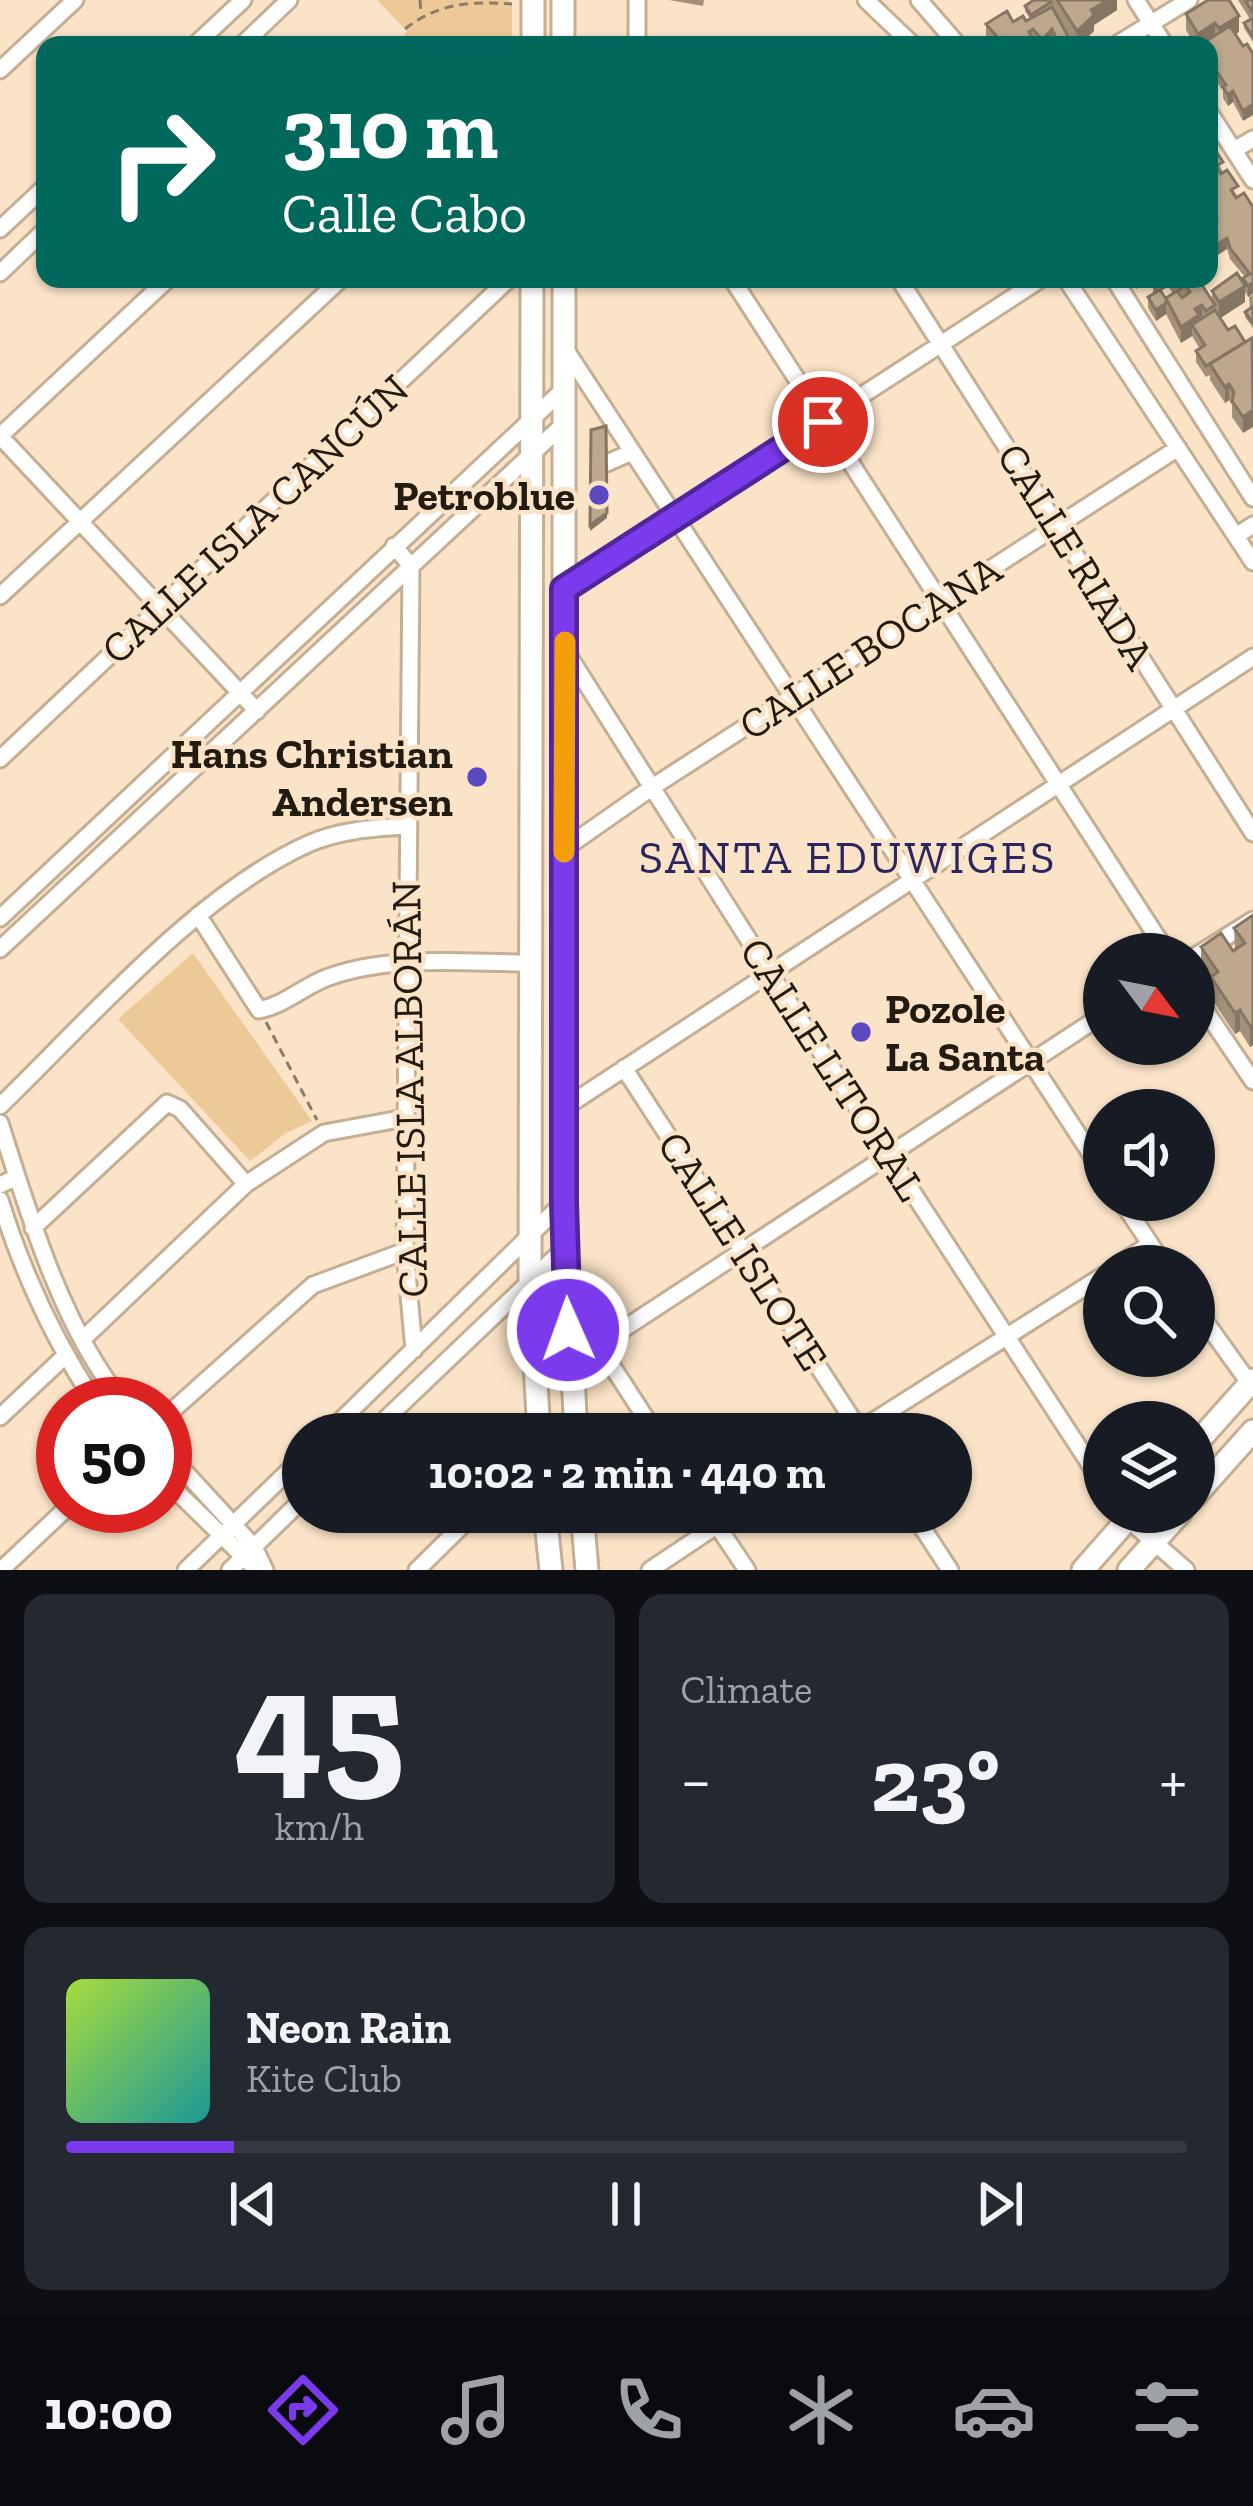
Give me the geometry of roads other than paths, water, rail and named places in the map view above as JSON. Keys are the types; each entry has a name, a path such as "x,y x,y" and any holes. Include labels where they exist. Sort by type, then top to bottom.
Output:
{"main road":[{"path":"563,0 563,36"},
{"path":"523,2 531,36"},
{"path":"532,288 530,1278 538,1413"},
{"path":"564,288 565,423 571,480 564,589 564,1202 574,1413"},
{"path":"1215,1424 1252,1384"},
{"path":"1215,1474 1253,1431"},
{"path":"547,1533 550,1570"},
{"path":"584,1533 587,1570"},
{"path":"1083,1570 1113,1533"},
{"path":"1129,1570 1162,1533"}],"street":[{"path":"36,36 75,0"},
{"path":"205,36 243,0"},
{"path":"637,36 638,0"},
{"path":"866,0 904,36"},
{"path":"919,0 950,36"},
{"path":"1136,0 1159,36"},
{"path":"1130,36 1189,0"},
{"path":"250,36 282,2"},
{"path":"0,70 36,36"},
{"path":"1218,126 1253,180"},
{"path":"1234,150 1253,139"},
{"path":"0,229 36,195"},
{"path":"0,273 36,239"},
{"path":"158,288 0,436 257,711"},
{"path":"0,596 331,288"},
{"name":"CALLE ISLA CANCÚN","path":"0,759 499,288"},
{"path":"738,288 1154,933"},
{"name":"CALLE RIADA","path":"905,288 1253,833"},
{"path":"564,589 1027,288"},
{"path":"1072,288 1253,562"},
{"path":"1120,288 1253,498"},
{"path":"564,347 1083,1142"},
{"path":"0,918 564,389"},
{"path":"0,949 565,423"},
{"name":"CALLE BOCANA","path":"564,849 1178,448"},
{"path":"607,464 632,452"},
{"path":"1236,536 1253,525"},
{"path":"394,546 411,566"},
{"name":"CALLE ISLA ALBORÁN","path":"411,566 405,1251 414,1350"},
{"name":"CALLE LITORAL","path":"566,650 1083,1454"},
{"path":"564,1108 1253,657"},
{"path":"0,1106 198,915 270,864 311,842 357,830 407,826"},
{"path":"198,915 259,1010 327,977 407,964 531,963"},
{"path":"1215,944 1253,920"},
{"path":"1215,1025 1253,1081"},
{"path":"570,1364 1083,1027"},
{"name":"CALLE ISLOTE","path":"624,1068 846,1413"},
{"path":"33,1228 163,1104 171,1103 246,1184"},
{"path":"83,1339 246,1184 324,1133 405,1118"},
{"path":"0,1123 33,1228 105,1377"},
{"path":"0,1185 17,1177"},
{"path":"0,1200 14,1246 80,1377"},
{"path":"349,1413 564,1202"},
{"path":"1135,1221 1150,1244"},
{"path":"0,1260 14,1246"},
{"path":"392,1413 566,1247"},
{"path":"192,1393 313,1285 405,1251"},
{"path":"889,1413 1083,1289"},
{"path":"567,1296 642,1413"},
{"path":"1215,1334 1252,1384"},
{"path":"0,1417 66,1355"},
{"path":"186,1570 282,1477"},
{"path":"192,1485 242,1558 261,1570"},
{"path":"192,1502 227,1531"},
{"path":"242,1558 282,1519"},
{"path":"1,1570 40,1533"},
{"path":"417,1570 455,1533"},
{"path":"650,1570 695,1533"},
{"path":"722,1533 747,1570"},
{"path":"926,1533 950,1570"},
{"path":"1144,1533 1186,1570"}],"place":[{"name":"Petroblue","path":"599,495"},
{"name":"Hans Christian Andersen","path":"477,777"},
{"name":"Pozole La Santa","path":"861,1032"}],"district":[{"name":"SANTA EDUWIGES","path":"848,858"}]}
